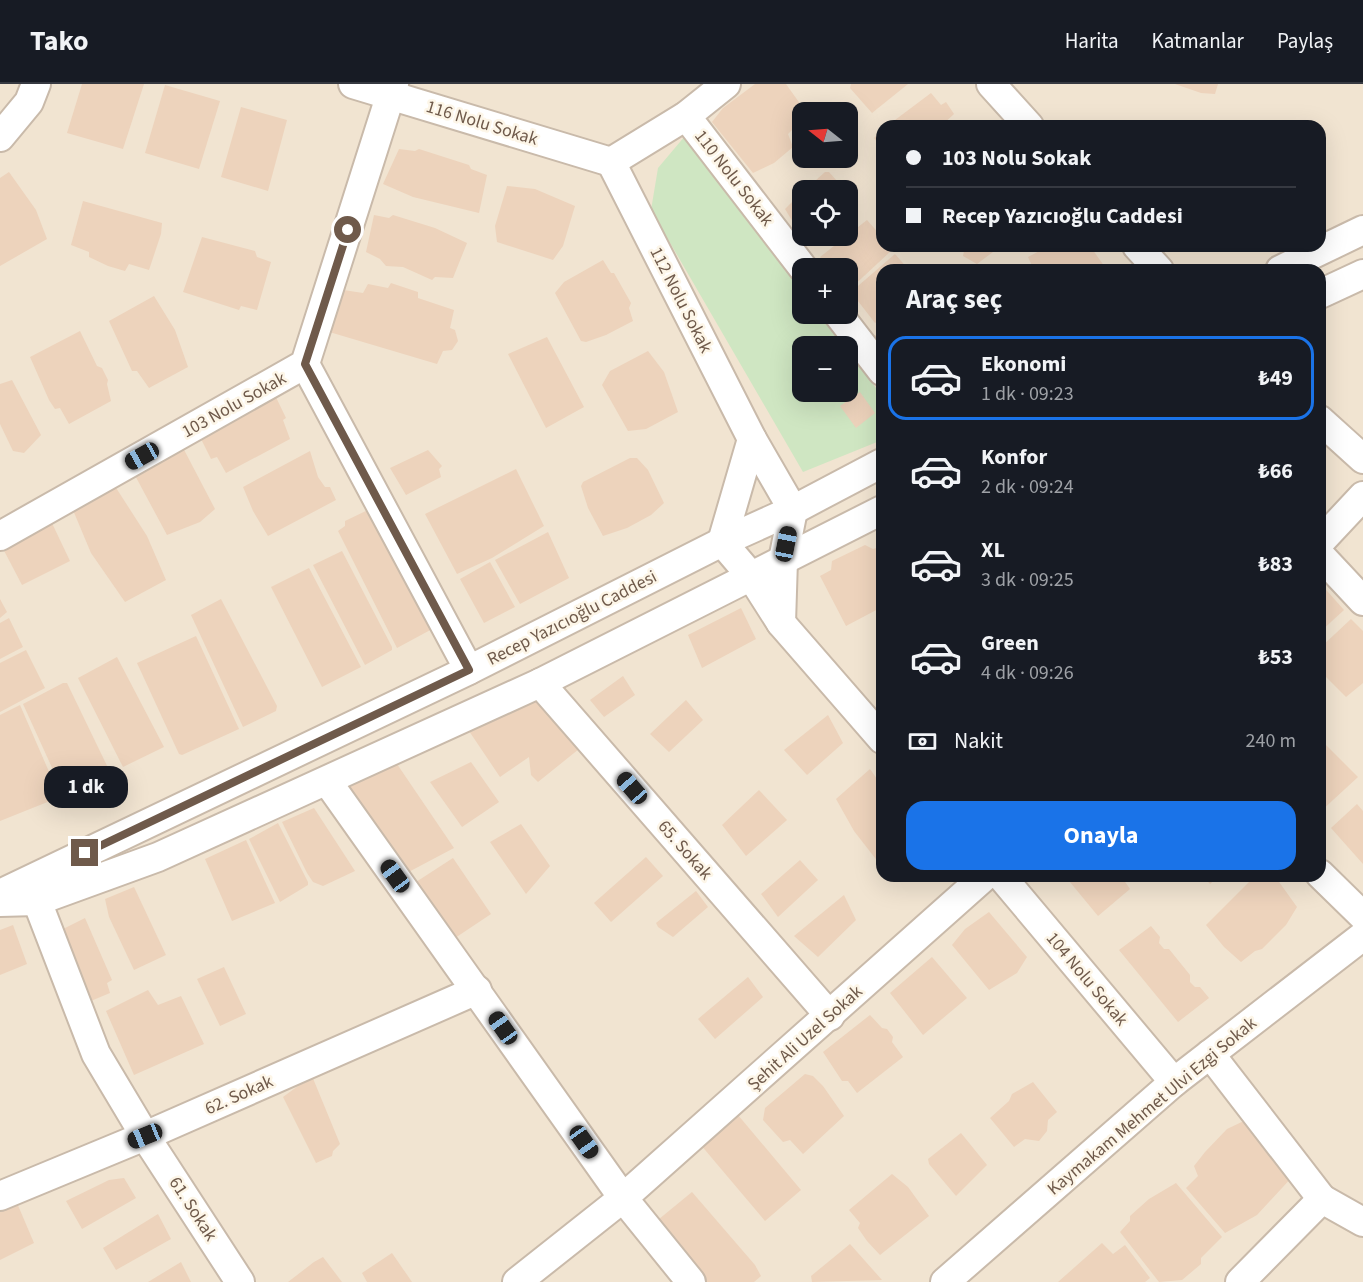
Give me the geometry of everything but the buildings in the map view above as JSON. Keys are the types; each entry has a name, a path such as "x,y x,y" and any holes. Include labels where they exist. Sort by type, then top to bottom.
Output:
{"street":[{"path":"0,137 29,102 36,84"},
{"name":"116 Nolu Sokak","path":"353,84 392,90 611,162"},
{"path":"611,162 686,116 726,84"},
{"path":"991,84 1024,120"},
{"name":"103 Nolu Sokak","path":"0,536 305,364 392,90"},
{"name":"110 Nolu Sokak","path":"686,116 795,258"},
{"name":"112 Nolu Sokak","path":"611,162 752,439 793,510"},
{"path":"1326,248 1363,230"},
{"path":"1142,252 1154,264"},
{"path":"1292,264 1317,252"},
{"path":"1326,291 1363,274"},
{"path":"846,324 876,363"},
{"path":"305,364 469,670"},
{"path":"1326,425 1363,459"},
{"path":"752,439 722,542 751,576 781,623 876,732"},
{"name":"Recep Yazıcıoğlu Caddesi","path":"0,894 469,670 722,542 793,510 876,466"},
{"path":"1326,536 1363,496"},
{"path":"781,623 783,560 793,510"},
{"path":"0,902 37,901 158,857 540,683 876,513"},
{"path":"1326,561 1363,601"},
{"name":"65. Sokak","path":"540,683 830,1016"},
{"path":"327,781 623,1198 692,1282"},
{"path":"1326,880 1363,916"},
{"name":"Şehit Ali Uzel Sokak","path":"518,1282 623,1198 978,882"},
{"name":"104 Nolu Sokak","path":"1005,882 1174,1082"},
{"name":"61. Sokak","path":"37,901 96,1054 145,1136 240,1282"},
{"name":"Kaymakam Mehmet Ulvi Ezgi Sokak","path":"945,1282 1174,1082 1363,936"},
{"name":"62. Sokak","path":"0,1196 145,1136 477,990"},
{"path":"1210,1054 1322,1199 1363,1222"},
{"path":"1240,1282 1322,1199"}],"shaded area":[{"path":"0,84 1363,84 1363,1282 0,1282"}],"green space":[{"path":"685,136 792,278 792,324 827,324 836,336 792,336 792,402 858,402 858,364 876,388 876,442 803,472 651,210 658,168"}],"route":[{"path":"85,853 469,670 305,364 348,230"}]}
